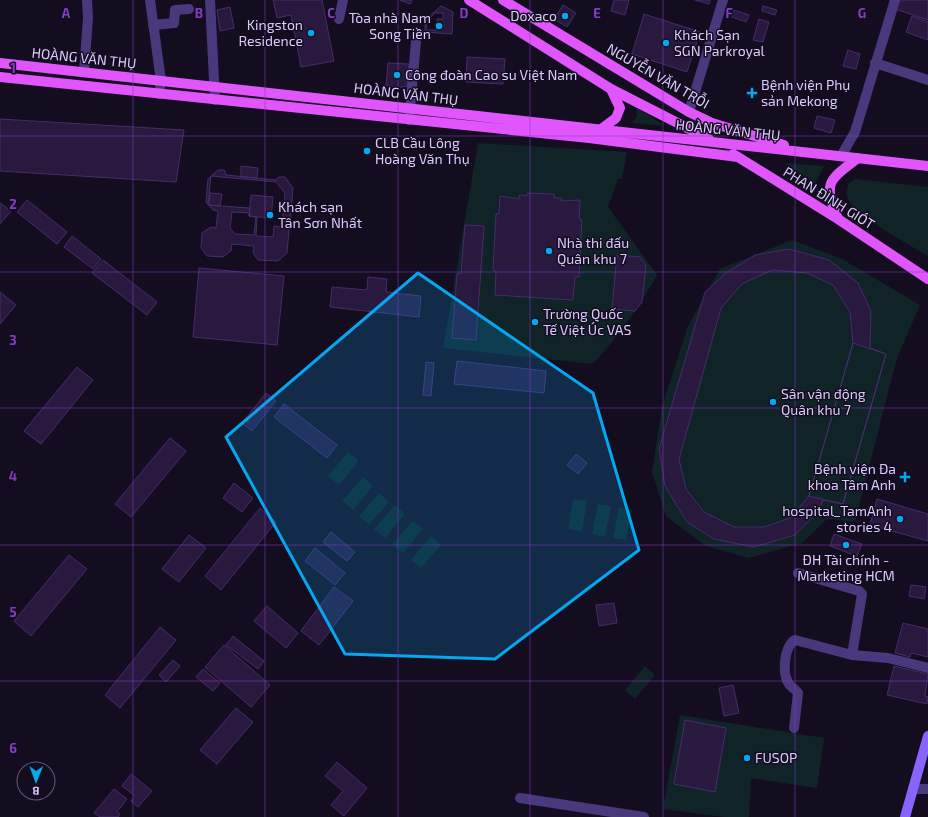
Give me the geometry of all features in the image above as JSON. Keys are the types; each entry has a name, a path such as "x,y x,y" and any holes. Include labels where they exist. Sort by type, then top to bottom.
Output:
{"main road":[{"path":"469,0 611,89 715,143"},
{"path":"497,17 505,1"},
{"name":"NGUYỄN VĂN TRỖI","path":"505,1 689,112 739,132 809,153"},
{"name":"HOÀNG VĂN THỤ","path":"0,63 215,87 581,138 738,157"},
{"name":"HOÀNG VĂN THỤ","path":"0,77 215,100 600,130 809,153"},
{"path":"600,130 616,118 620,108 611,89"},
{"name":"PHAN ĐÌNH GIÓT","path":"715,143 838,219 928,279"},
{"path":"809,153 928,166"},
{"path":"838,219 829,196 830,185 835,176 858,158"},
{"path":"905,817 928,736"}],"street":[{"path":"84,72 88,18 87,0"},
{"path":"150,0 161,81 159,94"},
{"path":"210,0 215,100"},
{"path":"339,19 343,0"},
{"path":"689,112 723,0"},
{"path":"842,156 855,132 895,0"},
{"path":"153,25 174,23 176,10 189,9"},
{"path":"410,115 416,42"},
{"path":"876,63 928,80"},
{"path":"798,573 859,591 862,594 852,655"},
{"path":"794,728 798,693 789,685 785,676 787,652 791,643 796,640 852,655 888,658 928,668"},
{"path":"913,789 928,789"},
{"path":"520,798 644,817"}],"highlighted area":[{"path":"418,273 593,393 639,550 495,659 345,654 226,437"}],"green space":[{"path":"637,108 665,126 632,123 637,117"},
{"name":"Nhà thi đấu Quân khu 7","path":"478,143 627,152 622,179 618,179 608,207 657,275 628,321 593,364 443,348"},
{"path":"785,163 824,166 815,184"},
{"path":"855,179 928,187 928,256 862,215 854,207 847,197 847,192 849,183"},
{"name":"Sân vận động Quân khu 7","path":"792,240 842,259 920,305 897,358 855,522 827,519 802,543 749,558 706,546 666,516 652,472 662,407 688,326 720,269"},
{"path":"348,452 359,461 339,485 328,476"},
{"path":"363,477 373,486 353,510 342,501"},
{"path":"379,493 389,502 369,525 359,516"},
{"path":"573,499 587,501 582,532 568,529"},
{"path":"598,504 611,506 605,537 592,534"},
{"path":"395,505 405,514 385,538 374,529"},
{"path":"619,507 632,510 626,540 613,538"},
{"path":"413,521 423,529 403,553 392,544"},
{"path":"431,536 441,545 421,568 411,560"},
{"path":"645,666 655,675 635,699 625,690"},
{"name":"FUSOP","path":"680,715 824,738 817,788 751,778 749,817 725,817 663,809"}],"building":[{"name":"Kingston Residence","path":"273,0 322,0 334,61 301,67 291,15 277,18"},
{"path":"400,0 412,0 410,4"},
{"path":"614,0 629,0 625,15 611,11"},
{"path":"695,0 710,0 709,4"},
{"path":"897,0 928,0 928,20 895,9"},
{"name":"Doxaco","path":"563,5 576,13 567,27 554,19"},
{"name":"Tòa nhà Nam Song Tiền","path":"441,6 453,12 452,34 425,32 425,20"},
{"path":"763,6 777,10 775,15 762,11"},
{"path":"230,7 234,28 220,31 217,10"},
{"path":"734,10 749,15 746,22 732,17"},
{"path":"435,13 443,13 443,19 437,19 437,30 426,30 427,21"},
{"name":"Khách Sạn SGN Parkroyal","path":"644,14 700,32 687,72 632,54"},
{"path":"912,16 928,22 928,40 906,32"},
{"path":"759,19 769,22 763,42 753,40"},
{"path":"848,50 860,54 856,69 843,66"},
{"path":"467,57 505,59 503,84 466,82"},
{"name":"Công đoàn Cao su Việt Nam","path":"388,63 409,64 407,86 397,88 386,85"},
{"path":"817,116 835,120 831,133 814,128"},
{"path":"0,119 184,130 176,182 0,171"},
{"path":"241,166 258,168 257,178 241,177"},
{"name":"Khách sạn Tân Sơn Nhất","path":"218,170 224,170 226,175 275,180 279,177 285,177 293,188 287,253 278,261 258,260 253,253 254,246 232,244 231,251 223,257 207,256 201,248 202,233 211,227 216,228 218,211 213,210 206,202 208,179","holes":["232,212 250,213 249,216 256,217 254,235 235,234 230,228"]},
{"path":"211,176 276,182 285,193 282,227 274,226 273,237 256,236 257,217 249,216 250,208 208,205"},
{"path":"210,193 222,194 220,206 209,205"},
{"path":"527,193 554,194 554,198 562,198 561,201 580,200 579,219 582,220 579,277 575,277 573,300 495,295 496,271 493,270 496,214 499,214 500,196 519,199 519,195 527,196"},
{"path":"251,195 273,197 271,218 249,216"},
{"path":"27,200 67,232 57,244 17,212"},
{"path":"0,203 11,211 0,224"},
{"path":"465,225 484,226 476,340 452,338 457,274 461,274"},
{"path":"72,236 101,259 93,269 64,247"},
{"path":"789,249 829,260 858,283 871,311 870,348 886,354 843,504 823,500 819,510 795,535 754,547 714,539 687,522 665,486 659,449 705,292 726,273 755,255","holes":["772,270 807,273 833,285 850,312 853,343 809,496 792,517 765,527 734,527 704,512 686,489 679,459 721,308 742,284"]},
{"path":"617,255 640,257 646,265 642,302 635,311 612,309"},
{"path":"103,260 157,302 147,315 92,273"},
{"path":"199,268 284,276 277,345 193,337"},
{"path":"368,277 387,279 386,292 421,296 419,317 330,307 332,287 367,290"},
{"path":"0,292 16,305 0,324"},
{"path":"853,343 886,354 843,504 809,496"},
{"path":"457,361 546,371 544,393 454,384"},
{"path":"426,362 434,363 431,396 423,395"},
{"path":"77,367 93,380 41,444 24,431"},
{"path":"266,393 276,401 252,431 242,423"},
{"path":"284,404 337,445 327,458 274,417"},
{"path":"170,438 186,451 131,517 115,504"},
{"path":"576,454 587,463 578,474 567,465"},
{"path":"234,483 253,498 242,512 223,498"},
{"name":"hospital_TamAnh stories 4","path":"877,499 928,514 928,541 870,525"},
{"path":"260,508 276,522 221,590 205,576"},
{"path":"331,532 355,552 347,561 323,542"},
{"name":"ĐH Tài chính - Marketing HCM","path":"834,534 862,544 857,556 830,546"},
{"path":"189,535 206,548 179,582 162,569"},
{"path":"315,548 345,573 335,585 305,561"},
{"path":"69,555 87,569 31,636 14,621"},
{"path":"911,585 926,587 924,599 909,596"},
{"path":"334,587 353,601 319,645 301,631"},
{"path":"614,603 617,623 599,626 596,605"},
{"path":"267,606 298,633 286,648 254,621"},
{"path":"903,623 928,629 928,657 911,653 910,657 895,653"},
{"path":"160,627 176,640 120,708 105,695"},
{"path":"233,636 264,661 258,669 226,645"},
{"path":"224,645 270,685 251,707 205,667"},
{"path":"173,660 180,666 166,682 159,675"},
{"path":"894,666 928,674 925,696 928,697 927,704 887,695"},
{"path":"203,669 220,683 213,691 196,677"},
{"path":"733,685 739,713 724,716 719,688"},
{"path":"236,708 253,722 217,764 200,750"},
{"path":"685,720 726,728 715,792 674,784"},
{"path":"337,762 367,788 344,816 331,805 343,791 325,776"},
{"path":"131,774 152,791 138,807 131,801 135,796 122,786"},
{"path":"114,789 127,799 117,812 120,814 118,817 100,817 94,813"}],"place":[{"name":"Doxaco","path":"565,16"},
{"name":"Tòa nhà Nam Song Tiền","path":"439,26"},
{"name":"Kingston Residence","path":"311,33"},
{"name":"Khách Sạn SGN Parkroyal","path":"666,43"},
{"name":"Công đoàn Cao su Việt Nam","path":"397,75"},
{"name":"Bệnh viện Phụ sản Mekong","path":"752,93"},
{"name":"CLB Cầu Lông Hoàng Văn Thụ","path":"367,151"},
{"name":"Khách sạn Tân Sơn Nhất","path":"270,215"},
{"name":"Nhà thi đấu Quân khu 7","path":"549,251"},
{"name":"Trường Quốc Tế Việt Úc VAS","path":"535,322"},
{"name":"Sân vận động Quân khu 7","path":"773,402"},
{"name":"Bệnh viện Đa khoa Tâm Anh","path":"905,477"},
{"name":"hospital_TamAnh stories 4","path":"900,519"},
{"name":"ĐH Tài chính - Marketing HCM","path":"846,545"},
{"name":"FUSOP","path":"747,758"}]}
